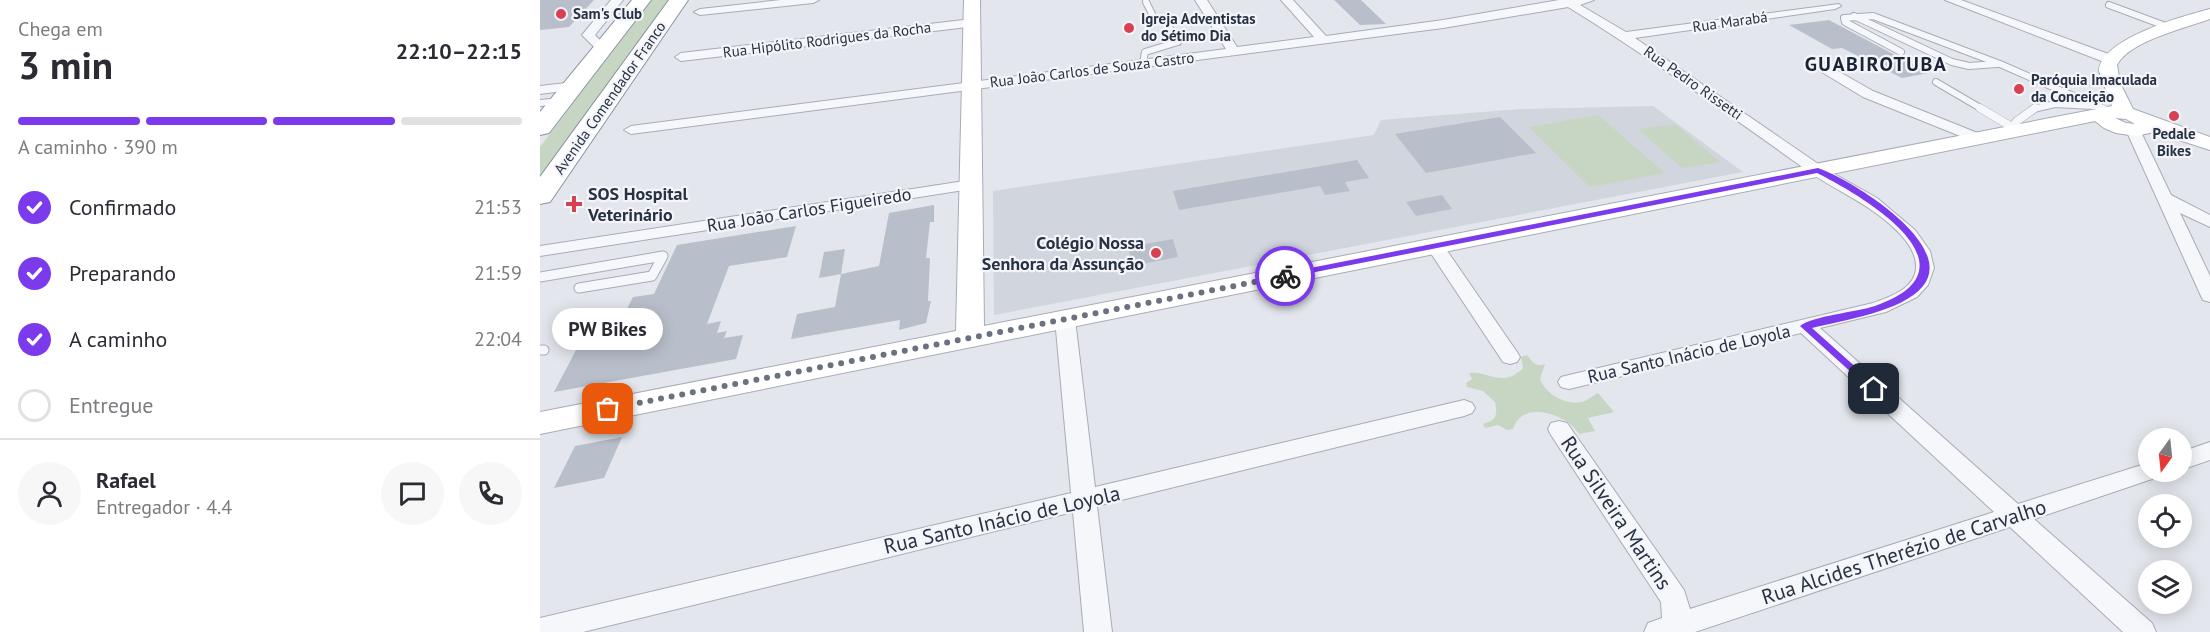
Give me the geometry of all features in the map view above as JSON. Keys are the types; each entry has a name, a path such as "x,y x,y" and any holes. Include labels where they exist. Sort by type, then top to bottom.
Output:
{"highway":[{"name":"Avenida Comendador Franco","path":"540,127 559,97 603,49 642,0"},
{"name":"Avenida Comendador Franco","path":"540,196 679,0"}],"street":[{"path":"603,49 588,35 617,0"},
{"path":"700,12 813,0"},
{"path":"970,338 972,0"},
{"path":"1201,0 1234,52"},
{"path":"1287,0 1323,40"},
{"name":"Rua João Carlos de Souza Castro","path":"631,130 1443,24 1588,0"},
{"path":"1951,0 2109,59"},
{"name":"Rua Pedro Rissetti","path":"1568,2 1624,36 1818,171"},
{"name":"Rua Marabá","path":"1624,36 1831,3"},
{"path":"2210,14 2128,45 2109,59 2108,73 2119,116 2165,198 2210,296"},
{"name":"Rua Hipólito Rodrigues da Rocha","path":"681,57 972,23"},
{"path":"1815,62 1872,96 1980,139"},
{"path":"540,90 559,97"},
{"path":"540,423 1980,139 2010,130 2119,116 2210,144"},
{"name":"Rua Santo Inácio de Loyola","path":"1569,382 1879,308 1897,301 1920,284 1925,264 1922,251 1904,227 1842,183 1818,171"},
{"name":"Rua João Carlos Figueiredo","path":"540,251 971,185"},
{"path":"2165,198 2210,222"},
{"path":"1435,246 1510,357"},
{"path":"1065,319 1098,632"},
{"path":"1804,326 2142,632"},
{"name":"Rua Santo Inácio de Loyola","path":"540,630 1464,408"},
{"name":"Rua Silveira Martins","path":"1558,429 1674,598 1677,610 1671,630"},
{"path":"2192,457 2210,451"},
{"name":"Rua Alcides Therézio de Carvalho","path":"1671,630 2138,475"}],"lane":[{"path":"1143,63 1145,52 1178,42 1167,23 1154,18 1146,2"},
{"path":"2109,5 2171,28"},
{"path":"1854,16 1960,65 2000,64"},
{"path":"1901,52 1843,20 1854,16 1872,16 2000,64 2119,116"},
{"path":"1935,82 2010,130"},
{"path":"540,277 663,256 652,276 579,288"}],"shaded area":[{"name":"Colégio Nossa Senhora da Assunção","path":"1653,106 1743,172 994,315 993,191 1374,135 1381,120 1521,109"}],"green space":[{"path":"651,0 670,0 540,183 540,147"},
{"path":"1598,115 1665,173 1590,187 1529,127"},
{"path":"1675,124 1720,162 1682,168 1638,129"},
{"path":"1527,355 1534,363 1545,364 1540,379 1552,395 1565,401 1578,402 1585,401 1598,393 1614,412 1588,418 1595,431 1579,434 1565,421 1555,416 1535,412 1525,414 1513,429 1507,430 1498,425 1485,428 1483,424 1495,417 1495,402 1483,391 1467,387 1466,383 1472,379 1469,373 1509,377 1523,368 1521,357"}],"building":[{"name":"Sam's Club","path":"540,0 594,0 569,27 540,30"},
{"path":"1334,0 1361,0 1386,24 1360,25"},
{"path":"1829,20 1929,73 1902,78 1842,48 1832,49 1789,25"},
{"path":"1500,117 1536,153 1426,173 1395,134"},
{"path":"1357,160 1369,178 1345,182 1350,191 1325,195 1320,186 1179,210 1173,191"},
{"path":"1442,195 1452,209 1416,216 1406,202"},
{"path":"934,205 934,222 930,222 926,258 930,258 928,301 931,301 926,323 899,330 900,320 791,339 797,314 835,307 841,274 879,266 889,213"},
{"path":"796,226 787,257 729,266 707,324 721,321 717,333 727,331 724,338 743,335 736,359 554,392 587,329 620,323 633,297 654,294 677,245"},
{"path":"1173,239 1178,257 1132,266 1128,247"},
{"path":"845,249 841,274 819,278 824,252"},
{"path":"622,437 604,478 554,488 575,446"}],"way so far":[{"path":"608,409 1285,276"}],"place":[{"name":"Sam's Club","path":"561,14"},
{"name":"Igreja Adventistas do Sétimo Dia","path":"1129,28"},
{"name":"Paróquia Imaculada da Conceição","path":"2019,89"},
{"name":"Pedale Bikes","path":"2174,116"},
{"name":"SOS Hospital Veterinário","path":"574,204"},
{"name":"Colégio Nossa Senhora da Assunção","path":"1156,253"},
{"name":"PW Bikes","path":"608,409"}],"district":[{"name":"GUABIROTUBA","path":"1876,64"}],"route":[{"path":"1285,276 1818,171 1842,183 1889,215 1904,227 1922,251 1925,264 1920,284 1897,301 1879,308 1804,326 1874,389"}]}
